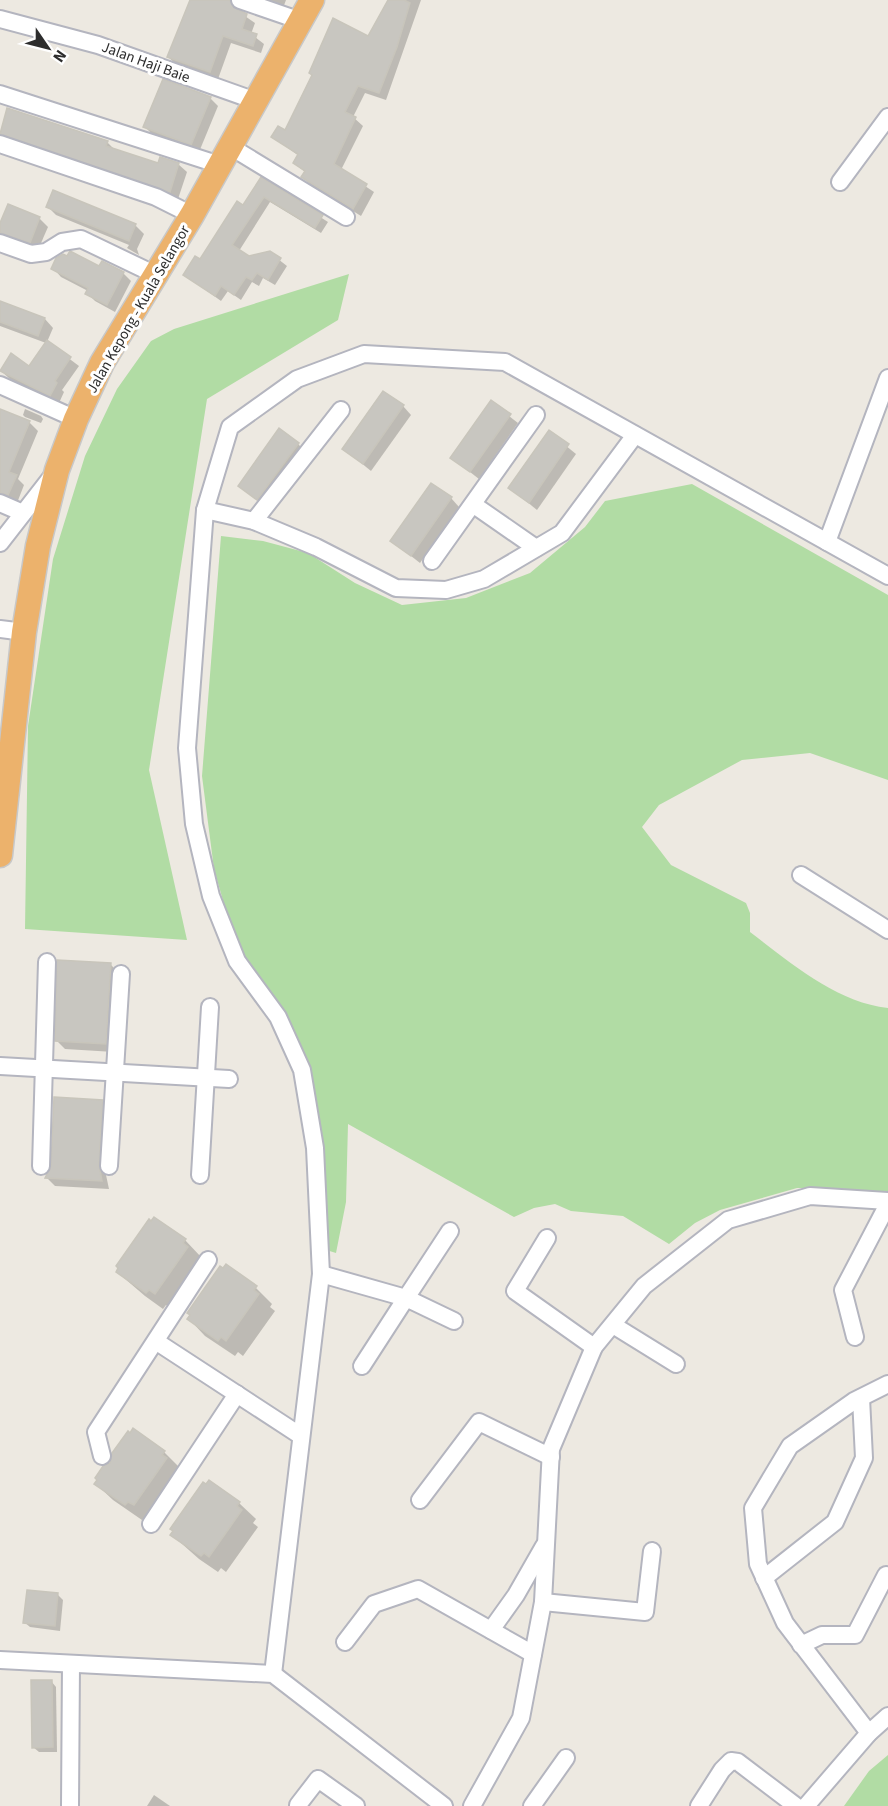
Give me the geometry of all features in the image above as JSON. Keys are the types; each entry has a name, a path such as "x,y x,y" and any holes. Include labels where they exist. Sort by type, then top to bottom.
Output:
{"highway":[{"name":"Jalan Kepong - Kuala Selangor","path":"0,846 24,632 38,546 57,470 76,419 102,363 192,215 307,11"}],"street":[{"path":"240,0 307,11"},
{"name":"Jalan Haji Baie","path":"0,19 98,45 256,101"},
{"path":"0,94 225,156 346,217"},
{"path":"840,182 888,117"},
{"path":"0,144 156,197 192,215"},
{"path":"0,243 31,254 46,252 62,242 81,239 156,275"},
{"path":"273,1674 321,1274 315,1148 302,1070 278,1017 237,962 211,897 194,824 187,748 205,510 230,427 297,379 364,354 505,362 888,576"},
{"path":"827,542 888,378"},
{"path":"0,385 76,419"},
{"path":"254,521 341,410"},
{"path":"432,561 536,415"},
{"path":"205,510 254,521 316,547 396,588 446,590 484,579 562,533 635,435"},
{"path":"0,543 57,470"},
{"path":"0,503 23,513"},
{"path":"474,505 536,548"},
{"path":"0,629 24,632"},
{"path":"801,875 888,930"},
{"path":"41,1166 47,962"},
{"path":"109,1166 121,974"},
{"path":"200,1174 210,1007"},
{"path":"0,1066 229,1079"},
{"path":"472,1806 521,1718 543,1602 551,1449 594,1347 645,1286 728,1220 810,1196 888,1202 843,1290 855,1336"},
{"path":"362,1366 450,1231"},
{"path":"547,1238 515,1291 594,1347"},
{"path":"102,1456 96,1432 157,1342 208,1260"},
{"path":"321,1274 406,1298 454,1321"},
{"path":"613,1324 676,1364"},
{"path":"157,1342 301,1436"},
{"path":"869,1733 785,1623 758,1563 753,1508 790,1446 861,1398 888,1384"},
{"path":"151,1524 237,1394"},
{"path":"764,1578 835,1522 864,1458 861,1398"},
{"path":"420,1500 478,1422 551,1456"},
{"path":"490,1630 516,1595 546,1543"},
{"path":"543,1602 645,1612 652,1551"},
{"path":"801,1645 822,1635 855,1635 886,1575"},
{"path":"345,1642 374,1604 418,1589 533,1654"},
{"path":"0,1660 273,1674 444,1806"},
{"path":"70,1806 71,1664"},
{"path":"806,1806 869,1733 888,1716"},
{"path":"532,1806 566,1758"},
{"path":"699,1806 722,1770 731,1761 738,1762 796,1806"},
{"path":"298,1805 318,1779 357,1806"}],"green space":[{"path":"349,274 338,320 207,399 149,770 187,940 25,929 28,726 53,559 85,456 117,389 151,341 174,329"},
{"path":"692,484 888,595 888,780 810,753 742,760 659,805 642,827 671,865 746,903 750,913 750,932 782,956 815,979 850,998 888,1008 888,1195 829,1188 797,1188 720,1210 695,1223 669,1244 623,1216 571,1211 555,1204 534,1208 514,1217 348,1124 346,1202 336,1253 323,1249 313,1089 236,946 214,869 202,776 221,536 263,541 308,553 355,583 402,605 466,598 530,573 585,527 605,501"},
{"path":"888,1755 888,1806 844,1806 869,1771"}],"building":[{"path":"190,0 230,0 233,7 247,14 242,29 257,34 253,46 223,36 210,72 167,57"},
{"path":"388,0 404,0 410,3 397,47 379,93 358,86 345,112 356,117 334,164 367,184 353,209 301,177 305,171 293,163 298,154 271,137 278,126 285,130 312,75 309,73 333,18 368,36"},
{"path":"163,79 211,97 191,145 143,127"},
{"path":"7,108 108,141 106,146 158,163 160,157 179,163 170,192 0,134"},
{"path":"261,177 323,215 315,228 264,197 232,245 249,256 270,251 281,258 268,280 257,273 252,280 246,277 234,295 221,286 215,296 183,275 195,256 200,259 237,201 243,205"},
{"path":"53,190 136,224 129,241 46,207"},
{"path":"8,204 40,217 30,243 0,233 0,223"},
{"path":"70,251 99,266 102,261 124,272 107,305 85,294 88,288 51,269 56,258 63,254 67,256"},
{"path":"0,301 45,318 38,336 0,322"},
{"path":"47,340 71,357 55,381 57,383 50,396 0,371 11,353 29,366"},
{"path":"383,391 404,405 363,464 342,449"},
{"path":"491,400 511,414 470,472 450,458"},
{"path":"0,409 30,421 9,472 17,475 8,495 0,493"},
{"path":"279,428 299,443 257,500 238,486"},
{"path":"549,430 569,444 529,503 508,488"},
{"path":"431,483 452,497 411,556 390,541"},
{"path":"57,960 111,963 106,1044 55,1041"},
{"path":"54,1097 103,1100 99,1165 102,1181 45,1178 51,1166"},
{"path":"154,1217 186,1239 183,1243 188,1247 155,1294 149,1290 146,1293 116,1272 118,1268 116,1266 149,1219 151,1221"},
{"path":"226,1264 257,1286 254,1290 259,1294 226,1341 221,1337 218,1341 187,1319 190,1315 187,1313 220,1266 223,1268"},
{"path":"133,1428 165,1451 162,1455 167,1458 134,1505 128,1502 125,1505 94,1484 103,1466 110,1463 112,1453 128,1431 130,1433"},
{"path":"209,1480 240,1502 237,1506 242,1510 209,1557 204,1553 201,1556 170,1535 173,1531 170,1529 203,1482 206,1484"},
{"path":"27,1590 58,1593 55,1626 23,1623"},
{"path":"31,1680 52,1680 53,1747 32,1748"}]}
